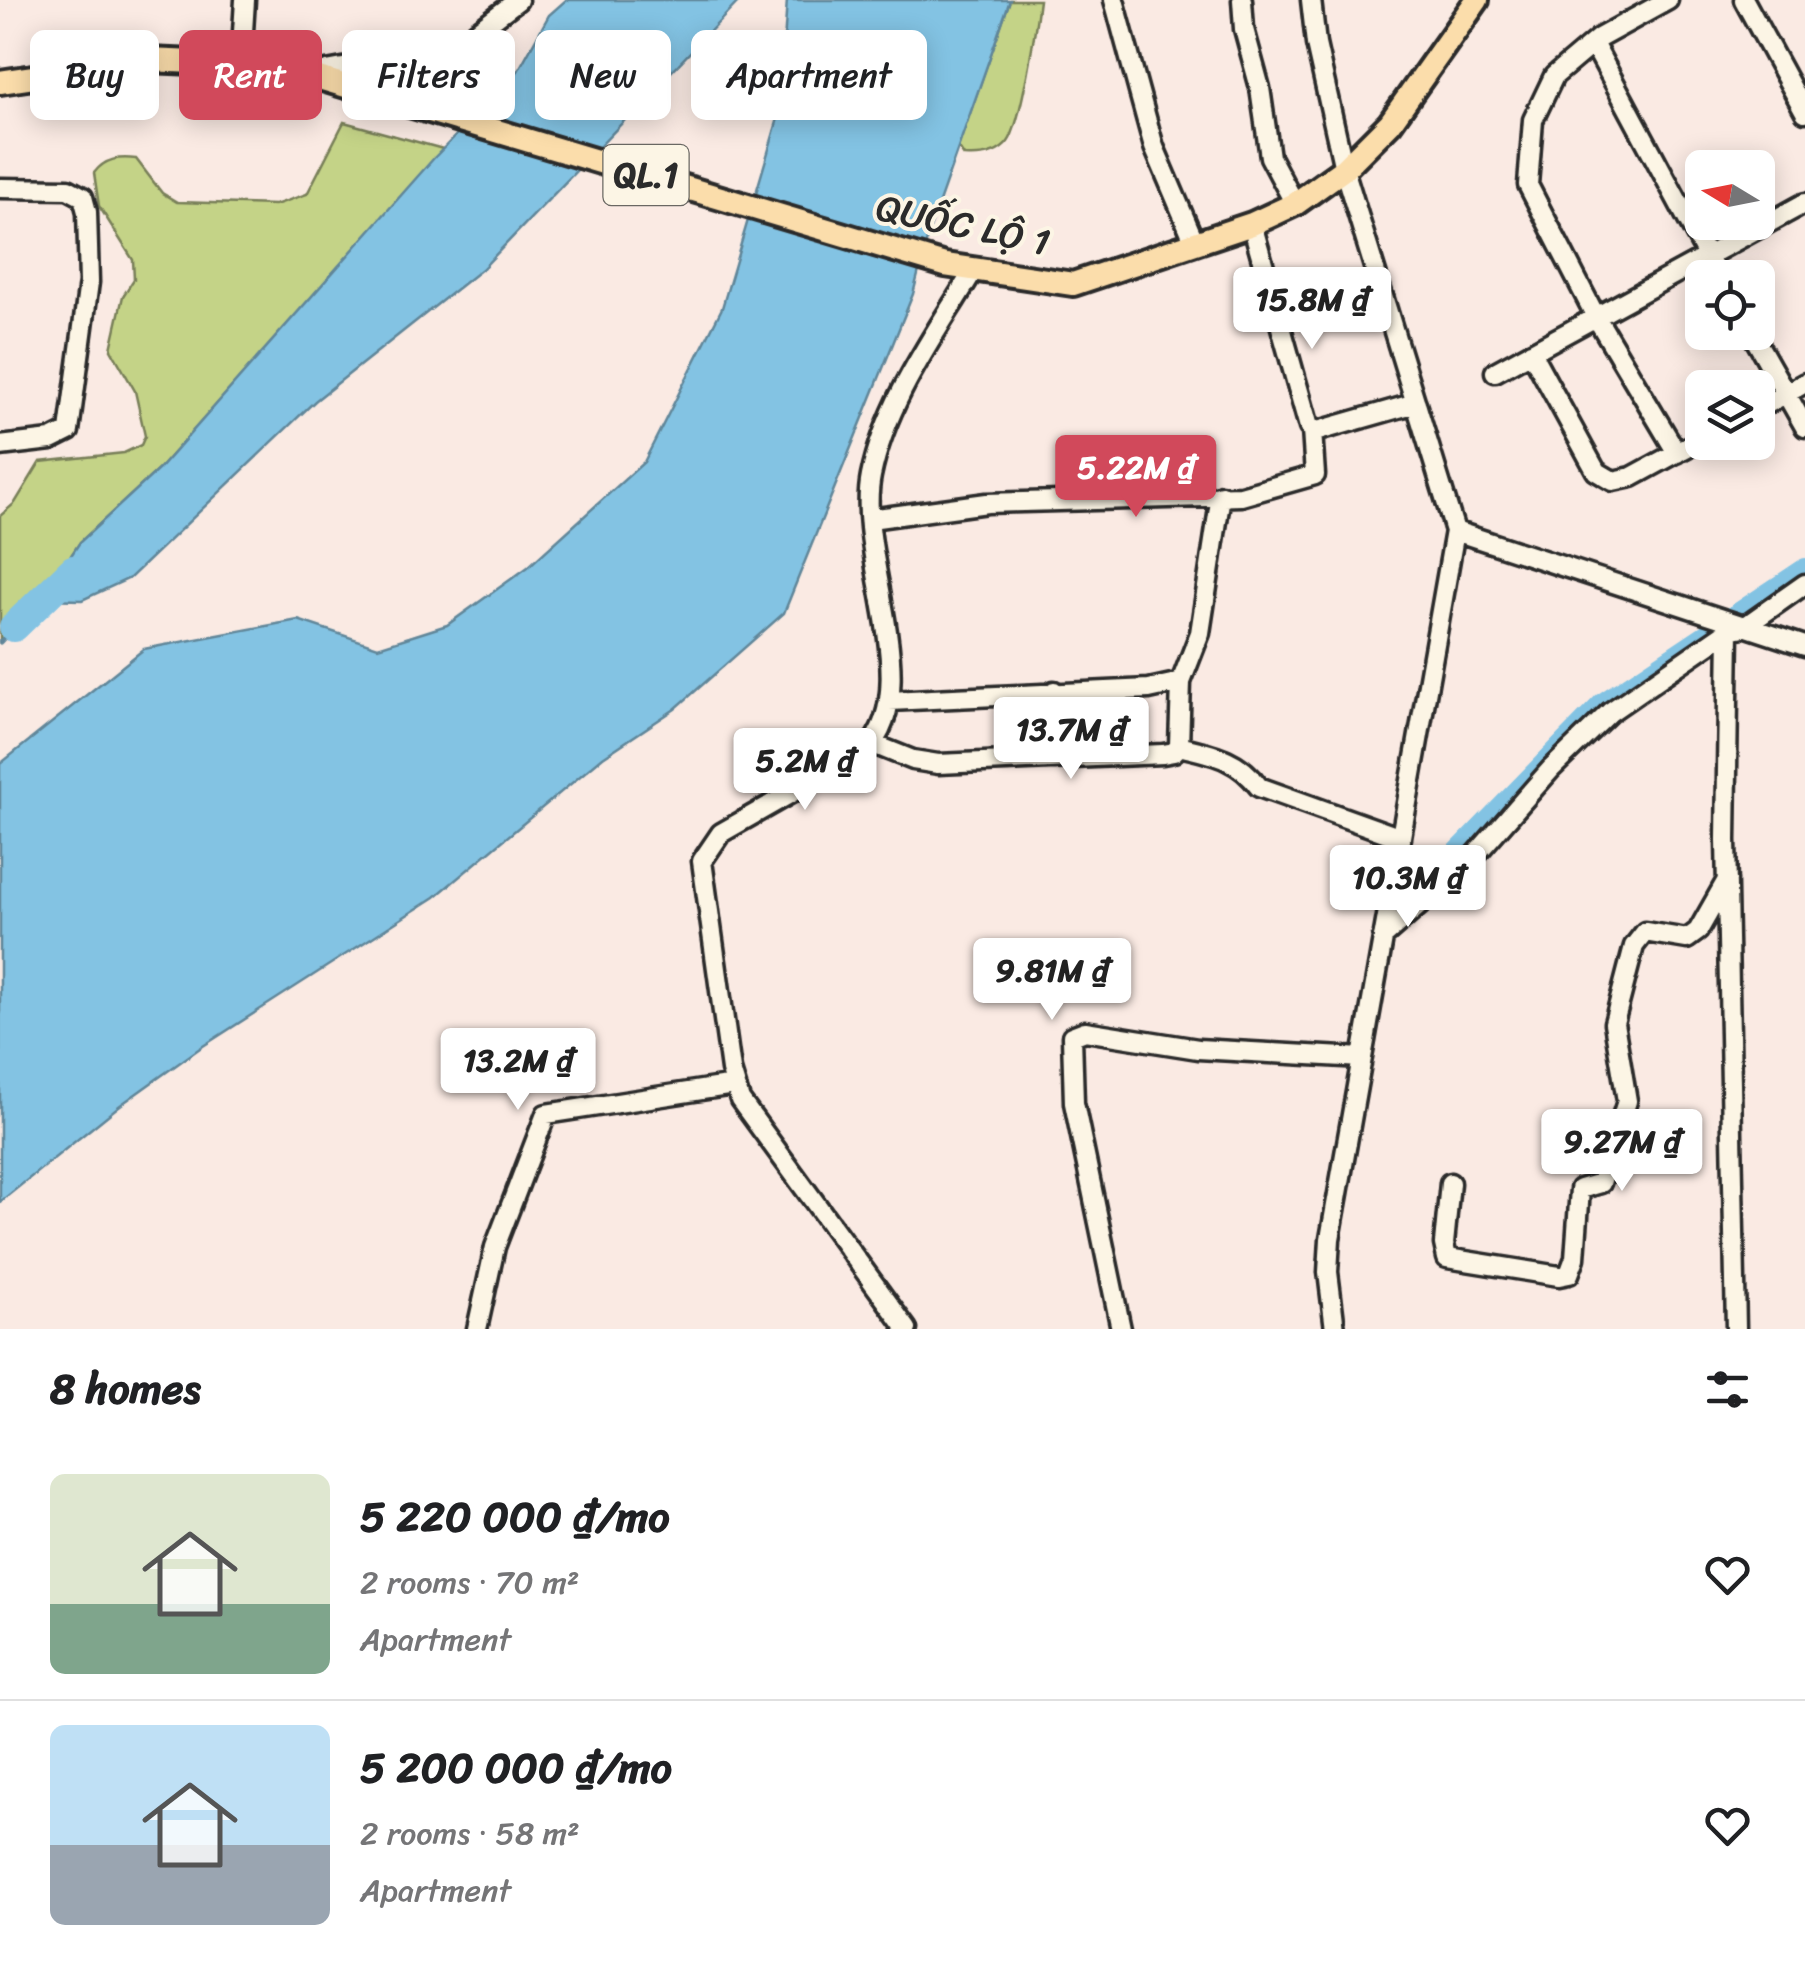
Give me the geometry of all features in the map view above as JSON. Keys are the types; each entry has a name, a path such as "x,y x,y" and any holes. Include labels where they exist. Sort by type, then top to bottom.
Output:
{"main road":[{"name":"QUỐC LỘ 1","path":"322,78 945,265 1073,284 1252,224 1295,204 1344,169 1390,123 1477,0"},
{"name":"QL.1","path":"0,82 148,60 179,61"}],"street":[{"path":"243,30 245,0"},
{"path":"322,72 441,50 472,36 518,0"},
{"path":"1114,0 1154,146 1196,243"},
{"path":"1242,0 1244,29 1260,88 1270,157 1295,204"},
{"path":"1311,0 1316,44 1344,169 1455,531 1329,1250 1335,1329"},
{"path":"1668,0 1593,44 1554,76 1532,120 1528,185 1596,317 1677,453"},
{"path":"1744,0 1805,112"},
{"path":"1593,44 1709,260"},
{"path":"0,188 68,189 83,197 88,212 88,282 69,431 51,440 0,446"},
{"path":"1494,372 1805,203"},
{"path":"870,519 987,503 1242,496 1315,475 1312,430 1307,424 1252,224"},
{"path":"907,1329 752,1117 734,1084 701,873 705,851 721,833 872,744 882,730 891,686 870,519 870,477 897,398 973,270"},
{"path":"1760,350 1805,427"},
{"path":"1531,352 1596,472 1614,481 1632,477 1685,449"},
{"path":"1775,400 1805,382"},
{"path":"1312,430 1416,403"},
{"path":"872,744 926,763 1174,752 1179,746 1181,682 1200,633 1221,495"},
{"path":"1455,531 1805,646"},
{"path":"1383,936 1472,860 1610,712 1730,624 1805,584"},
{"path":"1730,624 1727,880 1736,1329"},
{"path":"889,701 1150,689 1181,682"},
{"path":"1054,691 1056,759"},
{"path":"1179,746 1231,759 1247,770 1259,786 1401,838"},
{"path":"1450,1183 1444,1244 1447,1258 1559,1276 1570,1274 1580,1189 1601,1184 1625,1115 1624,1071 1614,1023 1634,946 1645,932 1687,939 1698,931 1727,880"},
{"path":"1121,1329 1074,1103 1072,1036 1085,1031 1198,1049 1362,1058"},
{"path":"477,1329 494,1248 546,1114 734,1084"}],"green space":[{"path":"1010,0 1039,0 1018,116 1008,142 999,150 964,156 958,147"},
{"path":"344,122 443,149 159,469 80,542 42,599 0,642 0,516 15,503 40,462 124,453 141,445 145,436 135,391 111,349 123,296 134,279 133,260 99,206 94,173 113,160 136,159 162,193 177,202 275,205 307,194"}],"water":[{"path":"566,0 740,0 711,30 691,30 691,51 671,72 671,30 541,30 549,15"},
{"path":"787,0 1010,0 930,228 913,294 784,613 675,709 603,757 435,897 200,1048 119,1106 0,1202 0,764 144,649 298,620 378,647 447,625 528,567 644,462 722,308 778,120 927,120 927,30 785,30"},
{"path":"535,40 535,120 625,120 482,269 315,401 130,578 82,600 42,599 80,542 159,469 471,120 515,120 518,71"}],"waterway":[{"path":"1400,909 1602,702 1805,567"},
{"path":"14,627 73,570"},
{"path":"0,642 14,627"}]}
